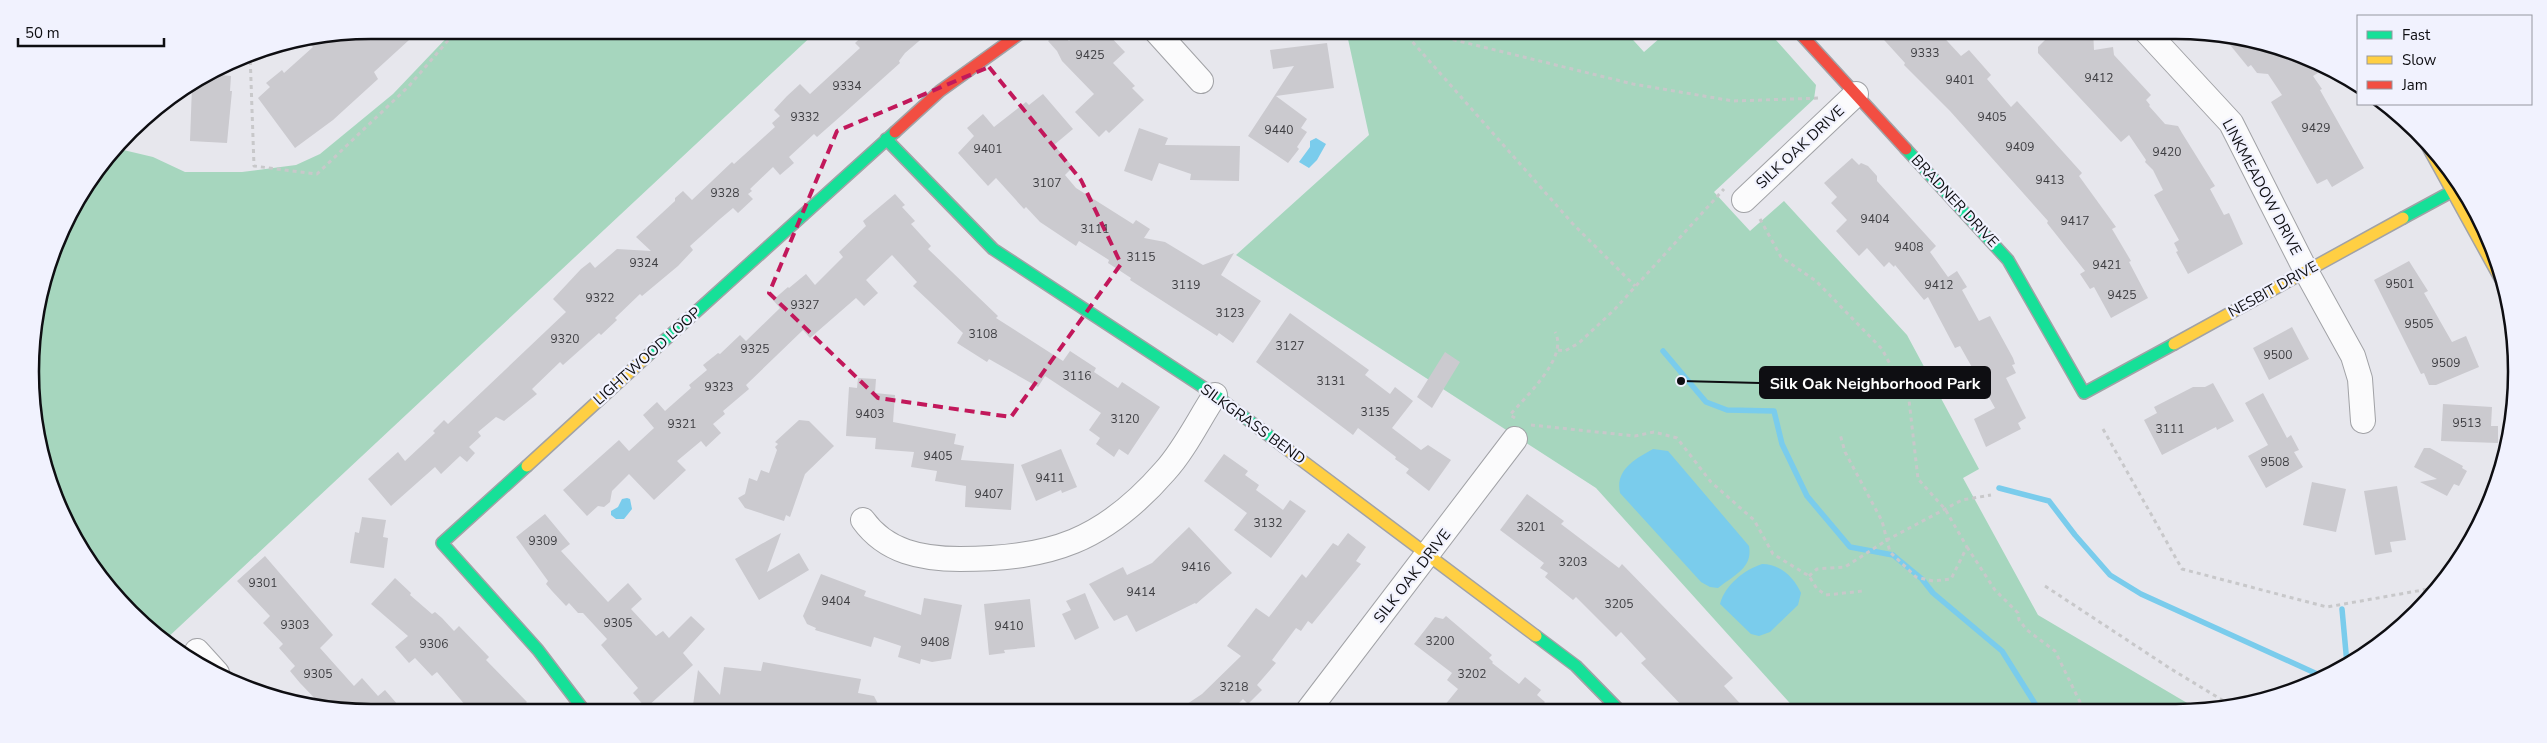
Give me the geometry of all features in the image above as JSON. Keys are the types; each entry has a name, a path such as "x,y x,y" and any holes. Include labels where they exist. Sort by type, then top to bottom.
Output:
{"street":[{"name":"LIGHTWOOD LOOP","path":"579,704 538,650 442,543 940,91 1012,39"},
{"path":"1163,39 1201,81"},
{"name":"BRADNER DRIVE","path":"1805,39 2008,260 2084,393"},
{"name":"LINKMEADOW DRIVE","path":"2153,39 2231,123 2306,271 2353,356 2363,400 2363,421"},
{"name":"SILK OAK DRIVE","path":"1737,192 1856,94"},
{"name":"SILKGRASS BEND","path":"886,139 992,249 1215,395 1576,666 1613,704"},
{"name":"NESBIT DRIVE","path":"2084,393 2454,190"},
{"path":"862,520 872,533 885,544 902,552 930,557 997,559 1034,554 1066,546 1112,521 1166,470 1215,395"},
{"name":"SILK OAK DRIVE","path":"1313,704 1428,555 1521,428"},
{"path":"197,652 204,659"}],"path":[{"path":"250,62 254,166 317,174 409,86 449,39"},
{"path":"1410,39 1566,216 1635,286"},
{"path":"1450,39 1633,84 1733,101 1822,98"},
{"path":"1558,350 1565,351 1579,343 1635,286 1737,192"},
{"path":"1760,219 1781,257 1816,281 1882,349 1909,400 1918,479 1945,509 1995,590 2018,613 2027,630 2055,651 2080,704"},
{"path":"1555,332 1559,339 1558,350 1551,365 1510,415 1521,428 1635,436 1654,432 1677,438 1711,482 1754,520 1773,554 1809,576 1817,589 1826,594 1863,591"},
{"path":"2103,429 2182,569 2327,607 2427,589"},
{"path":"1840,434 1845,452 1882,520 1890,552 1916,577 1933,581 1951,579 1967,547"},
{"path":"1809,576 1817,569 1845,567 1887,540 1962,500 1991,495"},
{"path":"2045,586 2171,669 2223,700"}],"highlighted area":[{"path":"989,67 1081,180 1121,264 1011,417 878,398 769,293 837,131"}],"green space":[{"path":"445,39 808,39 170,636 136,607 121,591 95,556 73,519 50,458 39,393 39,350 50,285 64,244 83,205 123,150 153,157 185,172 242,172 296,165 320,154 393,94"},
{"path":"1348,39 1632,39 1644,52 1659,39 1775,39 1816,85 1814,99 1714,192 1750,231 1784,201 1907,335 1979,469 1963,478 2038,615 2189,704 1791,704 1596,488 1236,255 1369,135"}],"water":[{"path":"1316,138 1326,144 1317,160 1309,168 1299,162 1310,147 1310,141"},
{"path":"1653,449 1668,451 1749,546 1748,560 1745,566 1718,588 1710,587 1701,582 1620,493 1619,485 1623,472 1633,461"},
{"path":"622,499 630,499 632,509 624,519 616,519 611,515 611,511 618,507"},
{"path":"1762,564 1775,566 1786,573 1801,593 1798,605 1770,632 1759,636 1751,634 1720,604 1726,591 1736,579"}],"building":[{"path":"350,39 410,39 374,72 378,79 333,120 295,148 258,98 270,87 266,83 282,70 284,73 313,47 310,44"},
{"path":"859,39 921,39 905,53 899,61 900,63 842,115 817,137 814,134 789,157 794,163 780,175 773,167 750,189 752,191 748,194 753,199 738,213 733,208 690,246 693,250 678,266 642,296 640,294 615,318 617,320 601,335 599,333 563,365 560,362 532,389 537,394 504,421 496,417 478,432 481,436 469,447 475,453 467,462 460,456 441,474 435,467 391,506 368,479 398,452 405,461 435,433 433,431 444,420 448,424 566,312 553,299 581,269 590,262 595,268 617,249 651,251 636,237 675,201 675,198 683,191 692,200 732,162 734,164 775,127 772,123 780,116 774,110 787,96 800,84 810,94 860,48 855,43"},
{"path":"1050,39 1067,39 1069,41 1071,39 1113,39 1125,52 1113,63 1135,86 1132,88 1144,100 1109,133 1106,130 1099,137 1075,112 1094,94 1062,61 1057,51 1048,41"},
{"path":"1883,39 1945,39 1961,56 1969,50 1991,75 1987,79 2011,107 2017,101 2082,173 2079,176 2116,227 2112,229 2131,261 2129,262 2148,298 2111,318 2094,287 2090,289 2080,274 2085,271 2047,223 2048,221 1950,111 1904,65 1905,63"},
{"path":"2046,39 2093,39 2094,50 2113,47 2114,55 2151,95 2146,100 2149,106 2165,124 2178,126 2215,186 2210,189 2224,215 2229,213 2243,244 2188,274 2176,252 2178,251 2174,243 2179,240 2154,195 2163,190 2153,170 2145,162 2146,160 2129,135 2121,142 2038,53 2038,47"},
{"path":"1327,43 1334,88 1276,96 1307,119 1301,128 1307,132 1297,147 1299,149 1288,163 1248,136 1294,66 1273,69 1270,50"},
{"path":"2229,43 2282,56 2316,70 2318,73 2313,76 2322,89 2320,90 2364,168 2332,187 2327,179 2317,184 2271,102 2282,95 2268,74 2257,73 2251,65 2248,67"},
{"path":"221,75 231,76 230,91 232,91 227,143 190,141 192,92"},
{"path":"1043,94 1073,129 1054,145 1073,167 1065,175 1076,188 1133,224 1136,220 1150,229 1144,238 1165,242 1203,265 1234,253 1221,275 1261,301 1233,343 1219,333 1217,336 1130,280 1131,278 1108,263 1109,260 1079,241 1076,246 1040,222 1026,207 1024,209 996,178 988,186 958,153 974,136 967,128 983,114 994,127 1026,102 1029,105"},
{"path":"1139,128 1168,138 1165,145 1240,146 1239,181 1190,180 1191,174 1159,163 1152,181 1124,171"},
{"path":"1852,158 1859,165 1861,163 1868,166 1877,176 1877,181 1936,246 1930,252 1948,277 1957,271 1967,287 1962,290 1979,321 1990,316 2015,364 2012,365 2016,373 2006,378 2026,418 2018,423 2021,429 1986,447 1974,419 1995,408 1960,346 1955,348 1928,297 1924,300 1895,265 1894,267 1889,262 1884,267 1867,248 1859,256 1836,231 1847,220 1831,203 1837,197 1824,183"},
{"path":"895,194 905,205 902,207 915,221 911,224 931,246 928,249 998,316 996,318 1063,361 1070,351 1096,368 1094,372 1118,388 1122,382 1160,407 1128,455 1119,449 1114,457 1096,444 1100,438 1089,430 1101,413 1045,376 1038,387 989,359 987,362 957,343 963,333 913,286 917,282 892,255 866,280 878,293 864,306 856,298 810,338 803,330 746,385 749,389 723,411 725,414 713,424 721,433 706,447 701,441 677,461 686,470 654,500 629,474 612,491 610,502 604,507 598,506 587,516 563,490 619,440 629,451 654,428 643,415 657,402 665,411 691,388 689,385 707,370 703,365 718,353 720,354 740,335 746,341 780,308 773,300 788,287 806,274 815,285 843,257 839,252 866,226 863,221"},
{"path":"2409,261 2428,291 2424,293 2452,342 2466,336 2479,367 2436,385 2429,385 2424,373 2421,374 2374,280"},
{"path":"1290,313 1369,370 1365,375 1390,394 1395,387 1413,401 1392,428 1421,450 1428,445 1451,460 1429,491 1406,473 1409,469 1395,459 1396,457 1358,428 1353,435 1256,362"},
{"path":"2292,327 2309,359 2269,380 2253,348"},
{"path":"1445,352 1460,362 1432,408 1417,397"},
{"path":"858,378 876,379 875,393 895,395 893,422 956,434 954,444 964,446 961,460 1014,464 1011,510 965,507 966,486 935,481 937,471 911,467 914,452 875,449 876,438 846,436 849,387 857,388"},
{"path":"2213,383 2234,421 2217,430 2216,427 2162,455 2144,420 2157,413 2154,407 2193,387 2205,387"},
{"path":"2263,393 2287,438 2291,435 2299,450 2294,452 2303,467 2266,488 2248,456 2268,445 2245,403"},
{"path":"2443,404 2492,407 2491,426 2498,426 2498,443 2441,441"},
{"path":"799,420 809,421 834,446 805,474 790,517 786,515 784,521 745,508 738,498 745,494 749,478 757,481 761,470 769,473 777,450 775,447 778,444 775,442"},
{"path":"2424,448 2430,448 2463,466 2462,468 2467,471 2459,486 2454,484 2447,496 2420,482 2437,479 2414,467"},
{"path":"1061,449 1077,487 1062,493 1061,490 1036,501 1021,465"},
{"path":"1224,454 1248,471 1245,475 1259,485 1256,490 1283,510 1290,500 1306,511 1271,558 1234,530 1247,513 1204,481"},
{"path":"2312,482 2346,489 2336,532 2303,525"},
{"path":"2397,486 2406,540 2390,542 2392,552 2375,555 2364,491"},
{"path":"1527,494 1564,521 1561,524 1619,568 1622,564 1733,678 1724,686 1741,704 1680,704 1641,663 1646,659 1621,632 1616,637 1576,597 1573,600 1545,577 1548,573 1540,568 1544,563 1500,530"},
{"path":"545,514 570,544 561,551 608,602 628,583 642,599 631,609 656,636 663,631 669,638 691,616 705,629 683,653 693,665 650,704 643,704 633,693 638,688 601,645 607,639 583,613 578,613 569,603 566,606 552,591 546,584 548,581 516,537"},
{"path":"362,517 386,520 383,537 388,538 384,568 350,563 355,532 359,533"},
{"path":"1189,527 1232,573 1196,604 1136,632 1127,615 1114,621 1089,584 1123,567 1127,575 1152,563"},
{"path":"781,533 767,572 799,553 809,570 759,600 735,559"},
{"path":"1348,533 1366,547 1356,561 1361,564 1312,624 1308,621 1301,631 1296,628 1272,660 1276,663 1257,685 1262,690 1248,704 1243,699 1238,704 1187,704 1202,694 1241,656 1227,646 1256,608 1269,617 1302,574 1306,578 1333,543 1338,546"},
{"path":"265,556 333,635 320,648 354,686 362,678 378,696 385,690 397,704 350,704 316,699 290,671 295,666 279,648 283,644 263,623 270,616 237,581"},
{"path":"821,574 866,591 864,596 921,615 924,598 962,605 951,659 932,662 921,659 920,664 898,657 901,646 874,637 871,647 815,630 816,628 807,624 803,616"},
{"path":"395,578 411,593 410,595 432,614 435,612 454,631 459,626 489,657 486,660 527,702 525,704 464,704 437,672 432,676 415,658 409,663 395,647 408,636 371,604"},
{"path":"1085,593 1099,628 1075,640 1062,614 1071,610 1066,601"},
{"path":"1030,599 1035,647 1004,650 1005,653 989,655 984,604"},
{"path":"1446,616 1492,655 1489,658 1492,663 1519,684 1525,677 1541,690 1537,695 1545,702 1543,704 1446,704 1458,689 1447,680 1452,673 1414,644 1435,617 1443,619"},
{"path":"763,662 861,679 858,693 874,696 878,704 693,704 698,670 720,695 724,667 761,671"}],"waterway":[{"path":"1663,351 1706,402 1727,410 1774,411 1782,444 1807,496 1850,547 1893,555 1922,579 1933,593 2002,651 2035,704"},
{"path":"1999,488 2049,501 2075,535 2110,575 2141,594 2316,673"},
{"path":"2342,609 2346,657"}],"traffic: fast":[{"path":"645,358 895,132"},
{"path":"886,139 993,249 1215,395 1284,447"},
{"path":"1906,149 2008,260 2084,393 2174,344"},
{"path":"2403,218 2454,190"},
{"path":"527,466 442,543 538,650 579,704"},
{"path":"1536,636 1576,666 1613,704"}],"traffic: slow":[{"path":"2443,175 2487,254"},
{"path":"2174,344 2403,218"},
{"path":"527,466 645,358"},
{"path":"1284,447 1536,636"}],"traffic: jam":[{"path":"895,132 940,91 1012,39"},
{"path":"1805,39 1906,149"}],"place":[{"name":"Silk Oak Neighborhood Park","path":"1681,381"}]}
